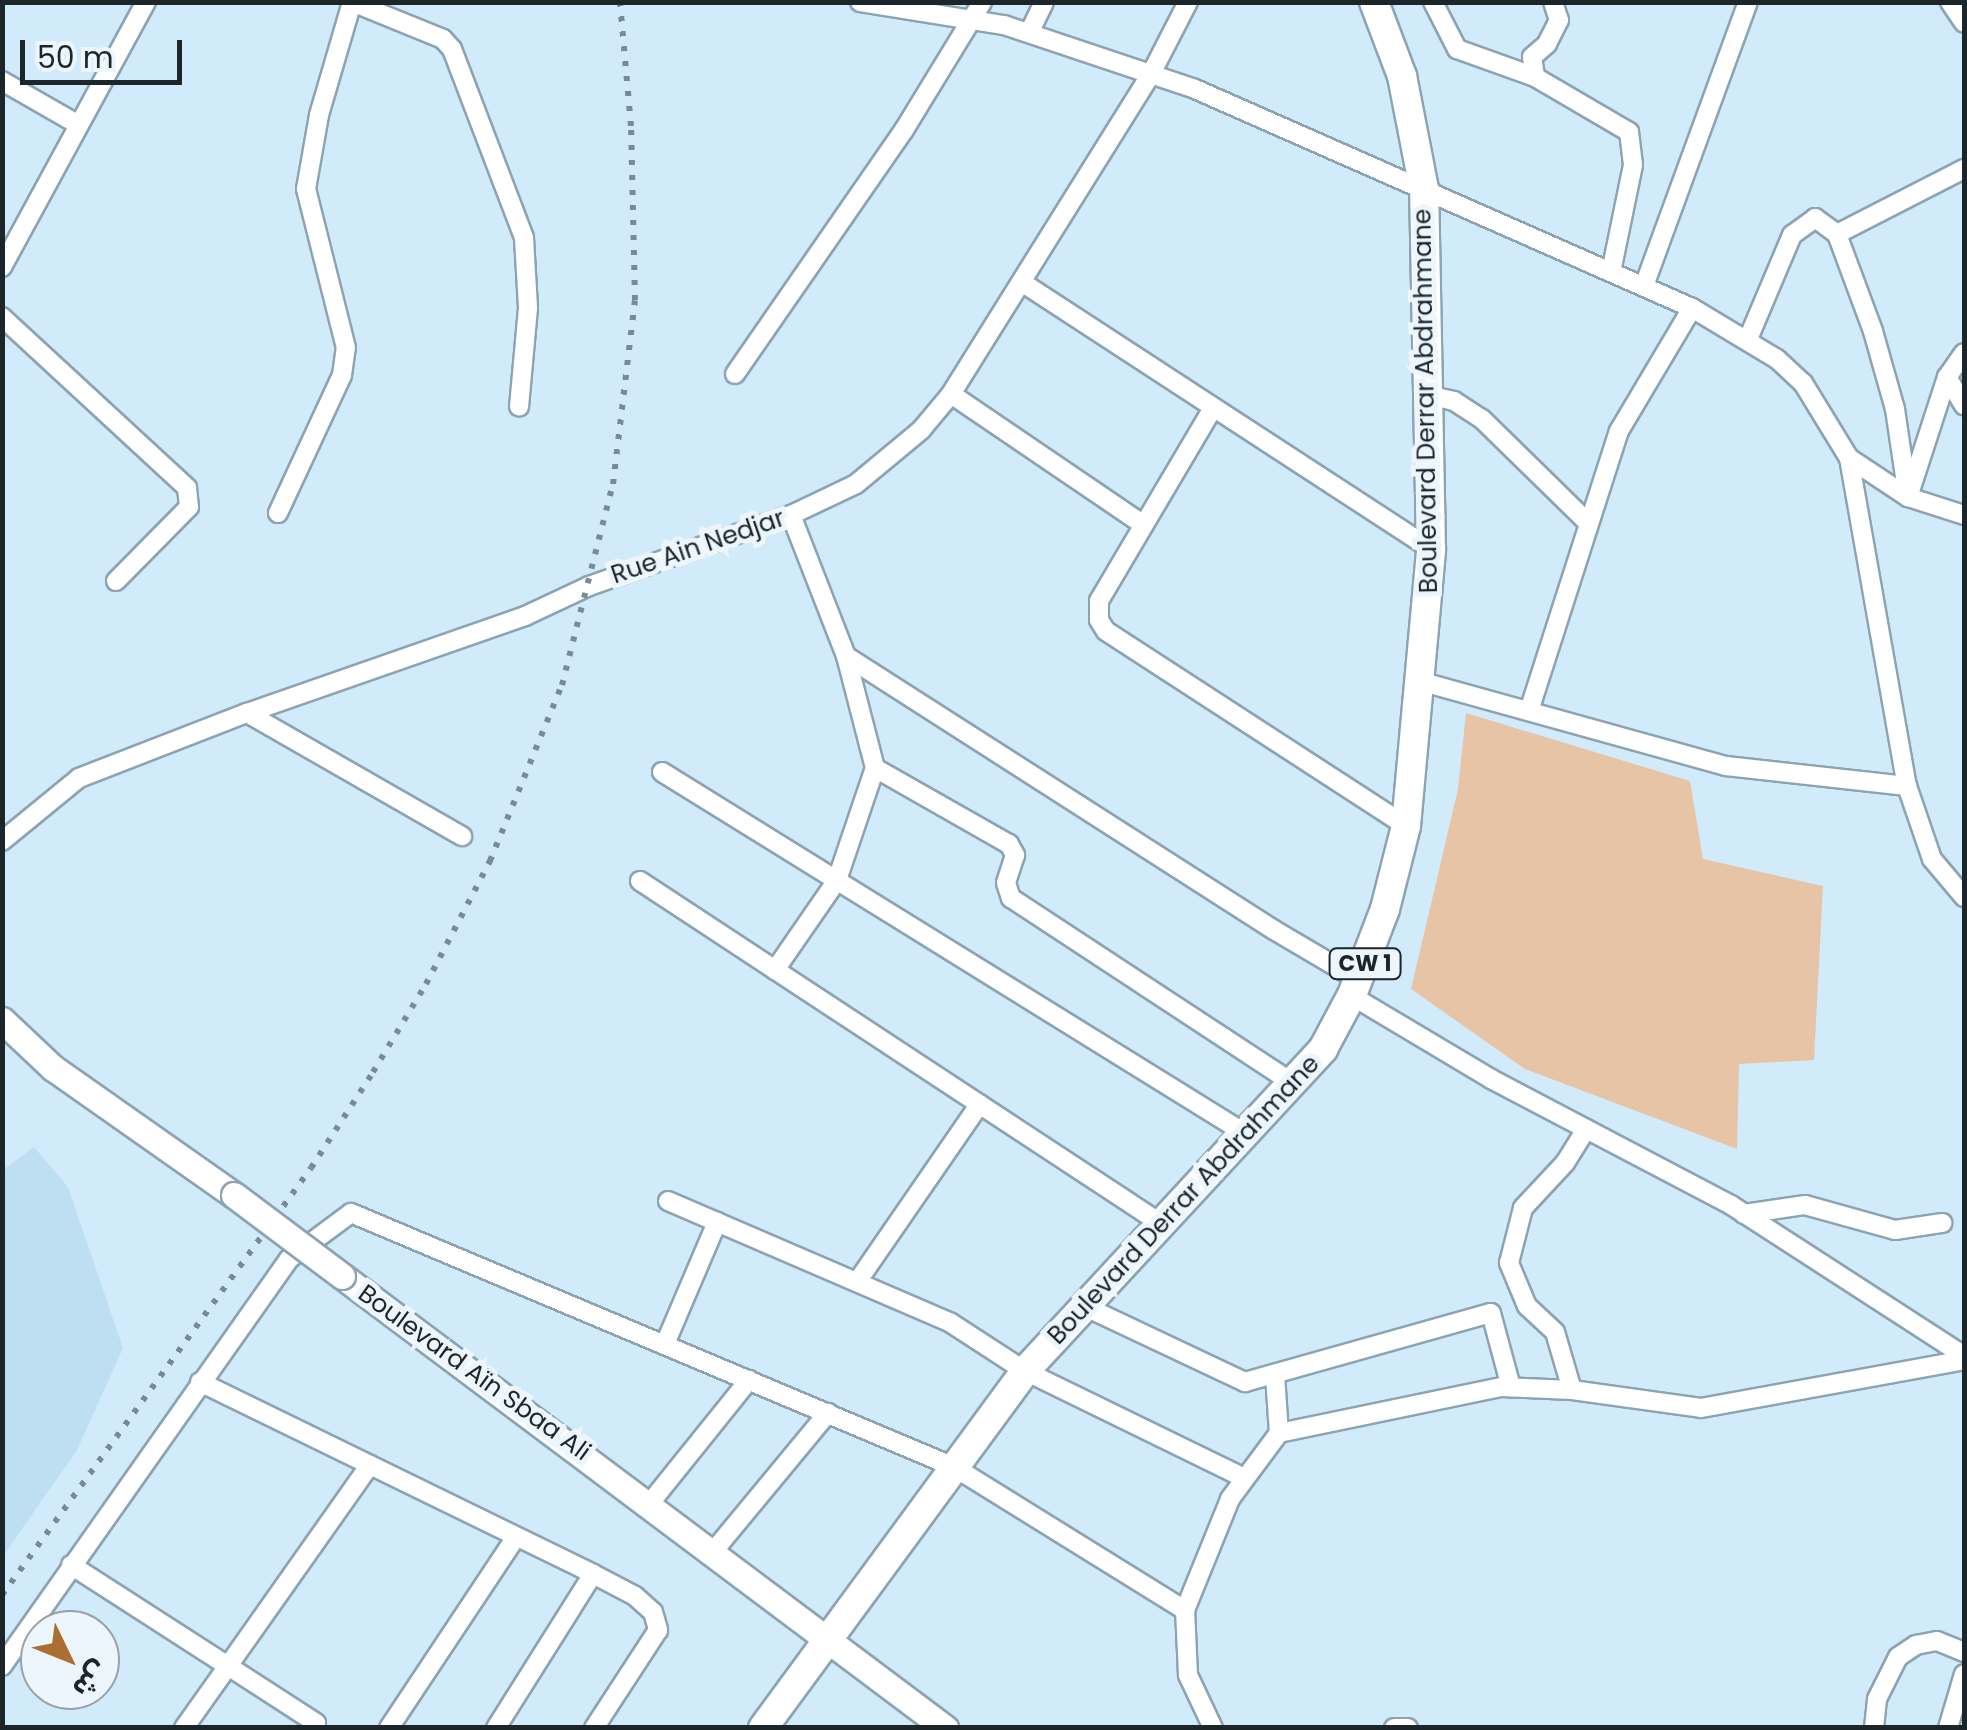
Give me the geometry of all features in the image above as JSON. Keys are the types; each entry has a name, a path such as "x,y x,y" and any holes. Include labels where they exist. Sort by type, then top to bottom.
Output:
{"main road":[{"name":"Boulevard Derrar Abdrahmane","path":"762,1728 1025,1371 1323,1049 1355,988 1385,908 1406,826 1423,682 1431,550 1424,189 1402,76 1374,2"},
{"name":"Boulevard Aïn Sbaa Ali","path":"2,1020 54,1068 234,1195 650,1502 824,1641 945,1728"}],"street":[{"path":"2,267 9,241 146,2"},
{"path":"860,2 1029,33 1152,72 1644,286 1748,338 1803,383 1848,458 1906,786 1932,860 1964,898"},
{"path":"735,374 904,130 982,2"},
{"path":"1029,33 1044,2"},
{"name":"Rue Ain Nedjar","path":"2,842 79,778 246,714 525,616 589,586 791,515 856,484 921,430 952,394 1152,72 1188,2"},
{"path":"1433,2 1457,50 1535,77 1629,132 1633,165 1611,272"},
{"path":"1535,77 1532,57 1547,44 1559,20 1553,2"},
{"path":"1644,286 1748,2"},
{"path":"1950,2 1964,24"},
{"path":"278,514 342,374 346,348 306,189 318,115 352,3 442,38 452,49 524,238 528,308 519,407"},
{"path":"2,81 77,124"},
{"path":"1837,234 1964,169"},
{"path":"1748,338 1792,235 1815,218 1837,234 1873,330 1895,408 1908,497"},
{"path":"1023,283 1431,550"},
{"path":"1529,711 1619,432 1692,308"},
{"path":"2,317 187,488 192,499 184,513 116,580"},
{"path":"1908,497 1947,377 1964,353"},
{"path":"1947,377 1964,405"},
{"path":"952,394 1144,524"},
{"path":"1428,395 1454,401 1482,419 1587,522"},
{"path":"1213,408 1099,601 1102,626 1406,826"},
{"path":"1848,458 1908,497 1964,515"},
{"path":"774,970 836,880 875,768 846,656 791,515"},
{"path":"846,656 1274,930 1491,1079 1744,1214 1964,1358"},
{"path":"1423,682 1726,766 1906,786"},
{"path":"246,714 462,836"},
{"path":"875,768 1009,844 1014,856 1006,884 1011,898 1294,1084"},
{"path":"662,772 1246,1134"},
{"path":"640,881 1163,1225"},
{"path":"857,1282 980,1104"},
{"path":"1572,1390 1555,1332 1528,1306 1509,1263 1523,1208 1565,1164 1586,1129"},
{"path":"668,1201 950,1322 1025,1371 1242,1477"},
{"path":"1744,1214 1804,1205 1894,1230 1942,1223"},
{"path":"2,1666 288,1259 351,1213 954,1467 1185,1610"},
{"path":"665,1344 717,1222"},
{"path":"1086,1307 1245,1382 1491,1313 1511,1387"},
{"path":"1213,1728 1188,1675 1185,1610 1242,1477 1279,1433 1511,1387 1572,1390 1701,1408 1964,1358"},
{"path":"1274,1375 1279,1433"},
{"path":"650,1502 749,1380"},
{"path":"200,1382 635,1596 652,1612 658,1630 594,1728"},
{"path":"712,1554 828,1414"},
{"path":"184,1728 370,1465"},
{"path":"389,1728 516,1536"},
{"path":"71,1566 317,1726"},
{"path":"496,1728 593,1574"},
{"path":"1874,1728 1877,1699 1898,1657 1916,1645 1937,1641 1964,1652"},
{"path":"1948,1728 1964,1674"},
{"path":"1394,1728 1408,1728"}],"shaded area":[{"path":"1466,713 1690,781 1703,859 1823,886 1814,1060 1739,1064 1737,1149 1525,1069 1411,989 1458,789"},
{"path":"34,1147 68,1187 123,1348 77,1450 3,1556 3,1170"}],"railway":[{"path":"2,1595 311,1168 373,1072 426,984 490,861 562,685 613,484 635,300 631,126 620,2"}]}
